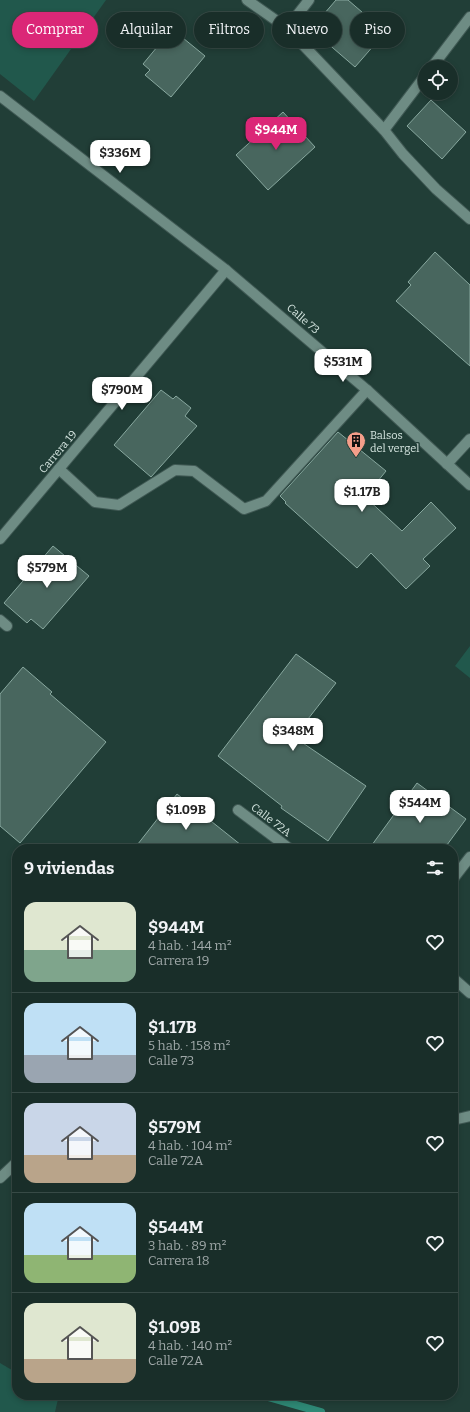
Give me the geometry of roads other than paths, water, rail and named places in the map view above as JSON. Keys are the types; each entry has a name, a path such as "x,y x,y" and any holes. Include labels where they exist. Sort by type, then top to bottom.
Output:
{"street":[{"path":"247,0 272,18"},
{"path":"300,12 309,0"},
{"path":"437,60 470,17"},
{"path":"306,48 384,130 403,154 436,189 470,219"},
{"path":"384,130 418,85"},
{"name":"Calle 73","path":"0,96 226,270 367,390 470,485"},
{"name":"Carrera 19","path":"0,539 226,270"},
{"path":"59,469 95,502 119,505 175,470 194,471 244,509 266,501 367,390"},
{"path":"447,464 470,439"},
{"name":"Calle 72A","path":"238,810 283,844"},
{"path":"458,872 470,856"},
{"path":"458,982 470,993"},
{"path":"458,1119 470,1116"},
{"path":"0,1178 12,1167"}],"waterway":[{"path":"279,1400 321,1412"}],"place":[{"name":"Balsos del vergel","path":"356,458"}]}
